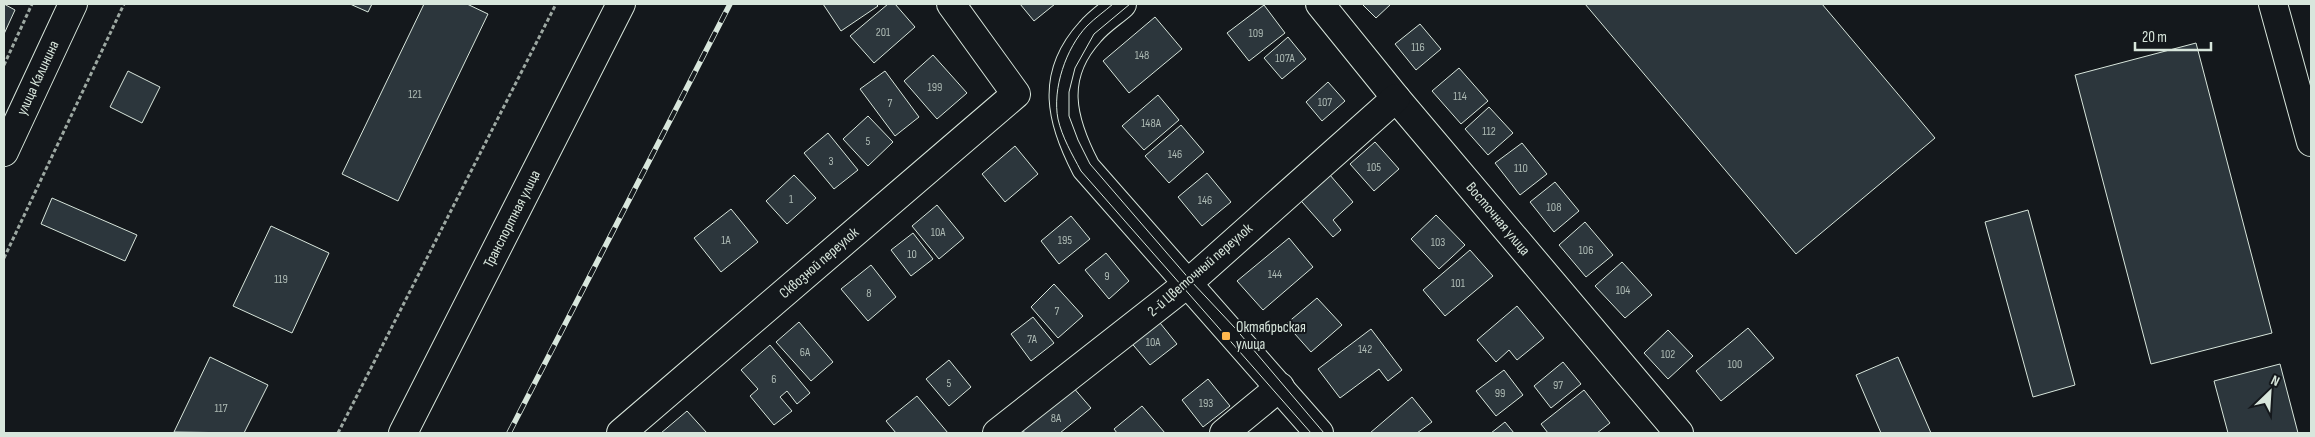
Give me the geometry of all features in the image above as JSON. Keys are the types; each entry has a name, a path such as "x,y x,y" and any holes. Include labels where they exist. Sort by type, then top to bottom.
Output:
{"street":[{"name":"улица Калинина","path":"4,152 73,4"},
{"name":"Транспортная улица","path":"403,433 621,4"},
{"name":"Сквозной переулок","path":"621,433 1016,94 951,4"},
{"path":"1122,4 1090,31 1076,51 1064,90 1064,116 1072,141 1086,168 1319,433"},
{"name":"Восточная улица","path":"1320,4 1396,98 1678,433"},
{"path":"2273,4 2311,142"},
{"name":"2-й Цветочный переулок","path":"997,433 1187,284 1396,98"},
{"path":"1224,433 1280,387"}],"path":[{"path":"4,65 32,4"},
{"path":"4,258 124,4"},
{"path":"338,433 556,4"}],"building":[{"path":"4,4 15,10 4,34"},
{"path":"350,4 372,4 368,12"},
{"path":"424,4 467,4 488,14 398,201 342,174"},
{"path":"823,4 876,4 878,6 841,31"},
{"path":"888,4 895,4 915,27 874,63 850,36"},
{"path":"1020,4 1055,4 1034,21"},
{"path":"1362,4 1391,4 1376,18"},
{"path":"1585,4 1822,4 1935,138 1796,254"},
{"path":"1264,5 1285,33 1249,61 1227,33"},
{"path":"1155,17 1182,49 1129,93 1103,61"},
{"path":"1420,24 1441,49 1416,70 1395,44"},
{"path":"1288,37 1306,59 1282,79 1264,58"},
{"path":"2196,43 2272,333 2151,364 2075,75"},
{"path":"933,55 967,93 937,119 904,81"},
{"path":"1459,68 1488,101 1461,124 1432,91"},
{"path":"128,71 160,87 142,123 110,107"},
{"path":"885,71 919,117 895,136 860,89"},
{"path":"1328,82 1345,101 1322,121 1306,102"},
{"path":"1158,95 1179,120 1144,150 1122,126"},
{"path":"1489,107 1513,133 1488,155 1465,129"},
{"path":"868,116 893,142 868,166 843,139"},
{"path":"1181,125 1204,152 1169,183 1145,156"},
{"path":"828,133 858,170 834,189 804,153"},
{"path":"1375,142 1399,169 1374,191 1350,164"},
{"path":"1522,143 1547,174 1520,195 1495,163"},
{"path":"1015,146 1038,174 1005,202 982,174"},
{"path":"1324,168 1353,202 1333,220 1341,230 1333,237 1295,194"},
{"path":"1207,173 1231,202 1202,226 1178,197"},
{"path":"794,175 816,198 787,224 766,201"},
{"path":"1555,182 1579,211 1554,232 1530,202"},
{"path":"52,198 137,235 125,261 41,224"},
{"path":"937,205 964,238 939,259 912,226"},
{"path":"731,209 758,242 721,272 694,238"},
{"path":"2028,210 2075,385 2033,397 1985,222"},
{"path":"1436,215 1465,245 1439,269 1411,239"},
{"path":"1071,216 1090,239 1059,264 1041,241"},
{"path":"1585,222 1613,255 1586,277 1559,245"},
{"path":"271,226 329,253 292,333 233,306"},
{"path":"913,233 933,259 911,276 891,250"},
{"path":"1289,238 1313,267 1263,310 1237,281"},
{"path":"1470,250 1493,276 1445,316 1423,290"},
{"path":"1106,253 1129,281 1109,299 1085,270"},
{"path":"1622,262 1652,295 1625,318 1595,286"},
{"path":"871,265 896,297 868,321 841,289"},
{"path":"1054,284 1083,316 1058,338 1031,307"},
{"path":"1317,298 1342,325 1311,352 1286,324"},
{"path":"1517,306 1544,338 1517,360 1509,350 1496,362 1477,340"},
{"path":"1033,317 1054,343 1031,361 1011,334"},
{"path":"1156,318 1177,344 1150,365 1129,340"},
{"path":"799,322 833,362 811,381 776,342"},
{"path":"1748,328 1774,358 1721,401 1696,371"},
{"path":"1371,329 1402,370 1388,381 1379,369 1340,398 1318,369"},
{"path":"1668,330 1693,356 1668,379 1644,353"},
{"path":"770,345 810,393 797,404 787,391 780,397 792,411 774,425 750,396 758,389 741,370"},
{"path":"210,357 268,385 244,433 174,432"},
{"path":"1898,357 1931,433 1881,433 1856,375"},
{"path":"949,360 971,387 949,406 926,379"},
{"path":"1563,362 1581,384 1551,408 1534,386"},
{"path":"2280,364 2298,433 2228,433 2214,381"},
{"path":"1504,370 1523,395 1496,416 1476,391"},
{"path":"1208,379 1230,406 1203,427 1182,400"},
{"path":"1072,386 1091,408 1060,433 1025,433 1021,428"},
{"path":"1584,390 1610,423 1597,433 1548,433 1541,424"},
{"path":"917,396 948,433 896,433 886,421"},
{"path":"1412,397 1432,422 1417,433 1370,433"},
{"path":"1142,406 1165,433 1117,433 1114,429"},
{"path":"687,411 707,433 661,433"},
{"path":"1505,422 1514,433 1491,433"}],"tram line":[{"path":"1113,4 1079,35 1062,70 1057,95 1057,107 1060,126 1068,145 1081,171 1311,433"},
{"path":"1130,4 1094,34 1075,68 1069,92 1069,116 1078,140 1090,164 1191,281 1235,328 1324,433"}],"railway":[{"path":"509,433 730,4"}],"place":[{"name":"Октябрьская улица","path":"1226,336"}]}
